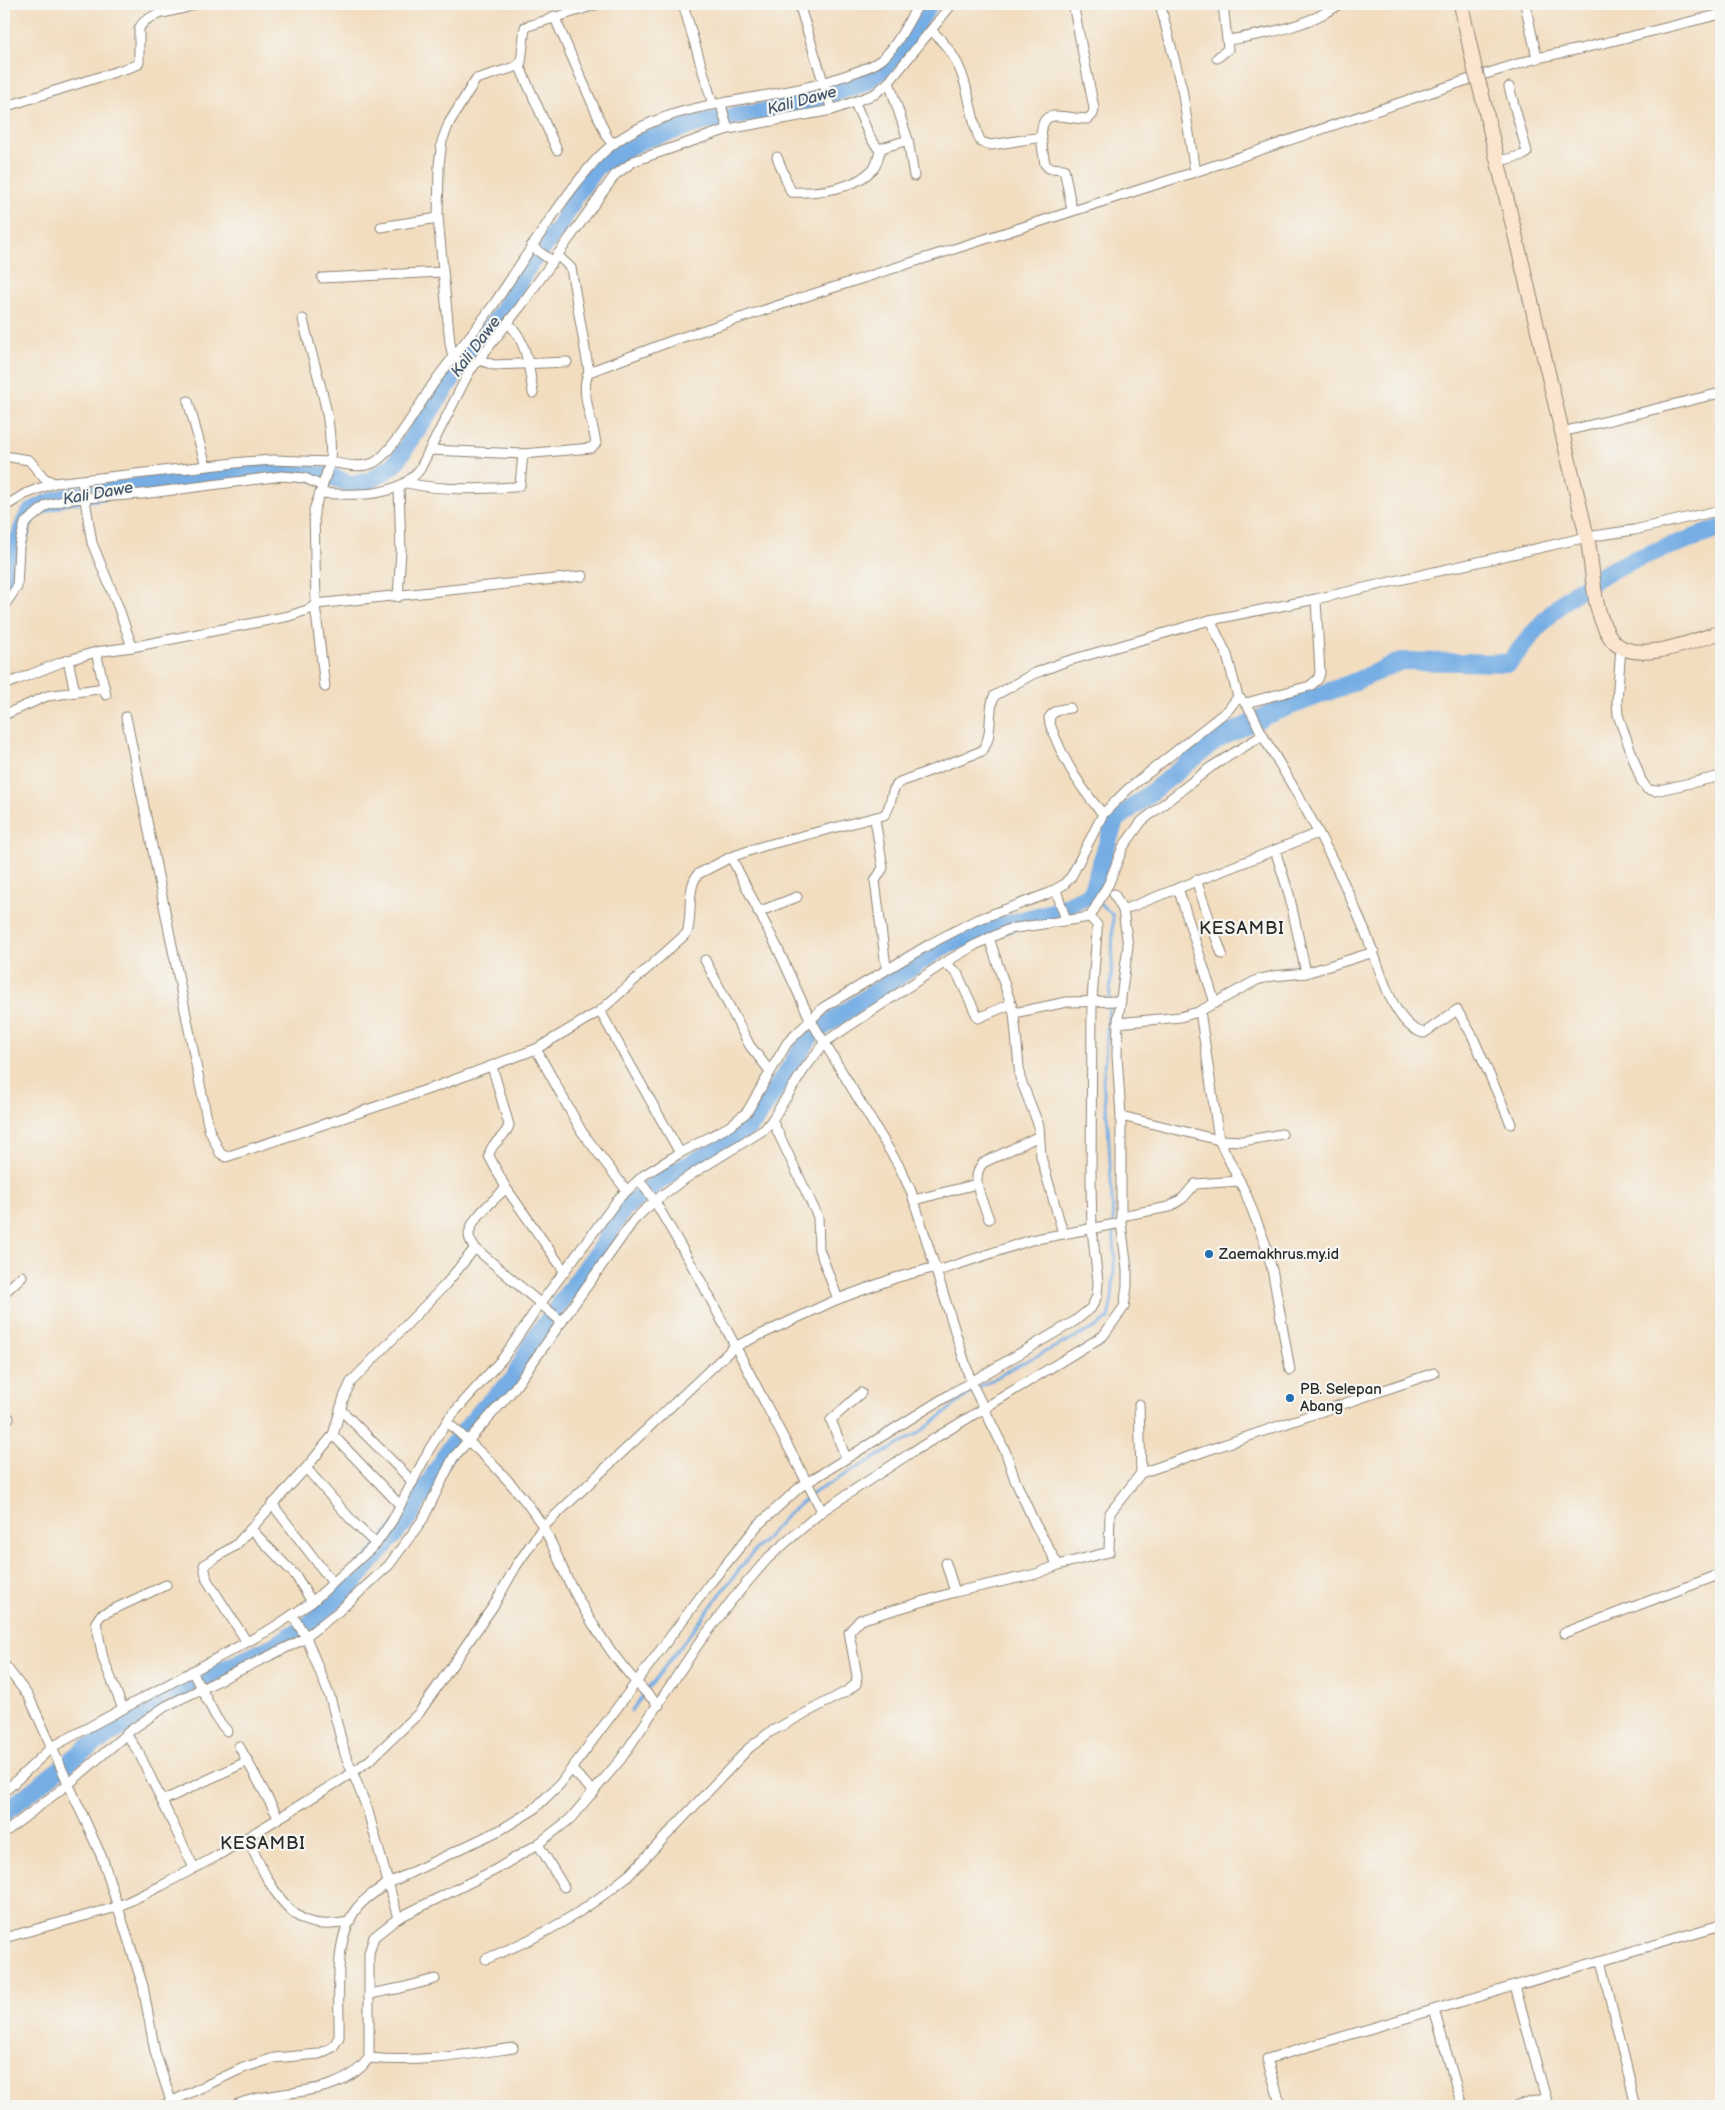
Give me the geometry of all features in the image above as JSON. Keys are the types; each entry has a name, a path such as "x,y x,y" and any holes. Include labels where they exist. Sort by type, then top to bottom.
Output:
{"main road":[{"path":"1462,4 1475,70 1499,162 1588,540 1598,605 1606,628 1614,642 1621,647 1633,651 1656,651 1721,632"}],"street":[{"path":"4,107 137,65 139,62 138,29 141,24 157,16 195,4"},
{"path":"557,150 519,65 522,58 522,42 525,27 554,16 598,4"},
{"path":"683,4 717,105 728,128"},
{"path":"799,4 831,106"},
{"path":"4,606 17,587 19,547 25,523 47,505 71,499 84,491 206,466 273,460 362,466 373,463 383,456 455,359 534,248 577,182 596,159 613,144 647,124 673,115 717,105 825,88 881,60 919,4"},
{"path":"398,597 403,485 420,469 466,370 479,360 508,323 552,258 615,175 634,161 728,128 831,106 854,103 875,94 889,82 952,4"},
{"path":"1072,210 1064,169 1046,166 1042,123 1047,118 1053,116 1088,119 1093,114 1094,108 1073,4"},
{"path":"1160,4 1182,89 1194,172"},
{"path":"1217,58 1228,49 1229,40 1222,4"},
{"path":"1229,40 1285,30 1316,19 1340,4"},
{"path":"1525,4 1537,58"},
{"path":"430,450 523,454 586,449 594,446 596,438 586,390 586,378 590,372 674,340 1194,172 1537,58 1721,14"},
{"path":"554,16 607,137 613,144"},
{"path":"932,30 951,50 963,74 976,129 981,142 991,145 1042,138"},
{"path":"466,370 455,359 442,272 438,218 439,165 442,141 449,123 476,79 519,65"},
{"path":"889,82 908,140 914,176"},
{"path":"1499,162 1524,155 1526,152 1509,87"},
{"path":"854,103 870,138 880,152"},
{"path":"777,157 789,191 806,192 841,188 874,168 880,152 888,145 908,140"},
{"path":"381,227 438,218"},
{"path":"534,248 571,268 590,372"},
{"path":"322,278 442,272"},
{"path":"303,319 311,356 325,403 331,447 329,465 314,510 316,605 325,687"},
{"path":"508,323 519,334 533,392"},
{"path":"479,360 494,365 567,362"},
{"path":"1562,432 1716,394"},
{"path":"188,401 206,466"},
{"path":"4,456 29,460 44,478 54,483 84,491 282,476 305,478 322,487 369,494 403,485 470,489 515,487 520,485 522,480 523,454"},
{"path":"4,506 25,494 54,483"},
{"path":"84,491 92,543 118,606 132,647"},
{"path":"126,717 209,1129 220,1153 226,1157 492,1066 536,1049 600,1011 687,933 691,921 694,878 698,874 731,857 763,846 875,819 888,811 895,786 900,782 977,755 982,751 990,732 989,715 994,696 1006,688 1064,662 1210,620 1316,599 1721,510"},
{"path":"4,685 68,660 96,652 132,647 289,616 304,612 316,605 583,576"},
{"path":"1247,705 1310,686 1318,679 1320,672 1316,599"},
{"path":"1210,620 1227,655 1238,697 1247,705 1291,781 1353,902 1374,952 1391,1000 1417,1031 1424,1033 1457,1010 1472,1035 1511,1124"},
{"path":"1621,647 1617,701 1618,715 1638,773 1647,788 1654,792 1717,777"},
{"path":"4,715 47,696 76,692 106,691 96,652"},
{"path":"68,660 76,692"},
{"path":"4,1792 52,1747 294,1618 333,1584 376,1544 413,1482 430,1448 503,1358 602,1220 627,1191 680,1153 730,1126 747,1112 788,1043 824,1007 886,967 974,921 1057,894 1071,877 1103,814 1128,789 1228,710 1238,697"},
{"path":"1070,708 1058,710 1051,714 1049,720 1069,769 1087,796 1103,814"},
{"path":"1091,915 1101,898 1123,847 1142,821 1261,731"},
{"path":"875,819 883,868 876,878 875,884 886,967"},
{"path":"1123,910 1318,833"},
{"path":"1275,850 1289,894 1306,973"},
{"path":"731,857 811,1022 899,1166 914,1200 972,1383 1028,1508 1058,1565"},
{"path":"1196,880 1209,918 1208,926 1214,932 1222,954"},
{"path":"1178,888 1215,1003"},
{"path":"1057,894 1065,917"},
{"path":"233,2106 246,2100 322,2088 347,2080 360,2070 369,2058 369,1953 374,1937 398,1918 495,1870 538,1844 570,1819 621,1759 656,1702 732,1600 768,1558 821,1509 983,1405 1103,1336 1116,1321 1124,1307 1127,1269 1119,1221 1122,1116 1117,1055 1118,1000 1128,946 1123,910 1114,894"},
{"path":"758,912 798,897"},
{"path":"4,1833 69,1784 126,1734 166,1706 200,1687 276,1655 306,1636 339,1611 389,1565 423,1519 453,1458 467,1439 501,1405 559,1320 634,1220 653,1198 764,1129 772,1120 802,1071 824,1041 944,963 989,938 1009,929 1026,925 1065,917 1091,915"},
{"path":"4,1664 29,1697 103,1860 142,1986 155,2052 169,2104 243,2068 274,2058 319,2054 332,2047 339,2037 339,1962 350,1922 356,1909 370,1896 387,1886 510,1824 533,1810 572,1770 712,1581 758,1525 807,1485 846,1458 1075,1321 1091,1308 1097,1296 1098,1282 1094,1228 1097,925 1091,915"},
{"path":"989,938 1012,1009 1020,1078 1036,1114 1041,1158 1063,1233"},
{"path":"1118,1023 1180,1017 1200,1011 1257,980 1306,973 1374,952"},
{"path":"705,960 750,1046 770,1071"},
{"path":"944,963 957,973 978,1018 1012,1009 1067,1002 1118,1000"},
{"path":"600,1011 680,1153"},
{"path":"1200,1011 1219,1140 1256,1217 1271,1266 1290,1370"},
{"path":"536,1049 582,1132 627,1191"},
{"path":"492,1066 509,1128 494,1143 489,1156 506,1188 565,1272"},
{"path":"1122,1116 1219,1140 1243,1141 1282,1134"},
{"path":"772,1120 818,1217 820,1252 838,1299"},
{"path":"989,1219 977,1184 977,1171 983,1162 1039,1136"},
{"path":"640,1182 653,1198 701,1281 734,1347 821,1509"},
{"path":"4,1938 117,1907 194,1868 247,1837 352,1773 371,1758 419,1712 488,1613 542,1527 734,1347 838,1299 895,1278 937,1269 996,1250 1063,1233 1094,1228 1169,1207 1183,1198 1195,1184 1240,1182"},
{"path":"914,1200 977,1184"},
{"path":"506,1188 470,1230 469,1239 475,1248 559,1320"},
{"path":"247,1642 208,1580 203,1568 236,1545 306,1468 333,1435 340,1409 351,1382 446,1284 475,1248"},
{"path":"4,1293 22,1276"},
{"path":"486,1959 541,1935 575,1916 608,1892 630,1874 749,1748 770,1732 847,1691 856,1684 857,1676 849,1632 860,1620 955,1592 1036,1574 1058,1565 1109,1552 1110,1513 1141,1473 1434,1373"},
{"path":"846,1458 831,1420 861,1393"},
{"path":"1139,1404 1141,1473"},
{"path":"340,1409 413,1482"},
{"path":"450,1425 467,1439 510,1483 542,1527 584,1610 621,1666 656,1702"},
{"path":"333,1435 400,1505"},
{"path":"306,1468 376,1544"},
{"path":"272,1504 333,1584"},
{"path":"251,1529 291,1570 312,1602"},
{"path":"946,1563 955,1592"},
{"path":"1564,1633 1721,1574"},
{"path":"123,1709 103,1658 96,1622 101,1615 166,1585"},
{"path":"294,1618 306,1636 330,1697 352,1773 366,1808 387,1886 398,1918"},
{"path":"193,1673 217,1719 227,1731"},
{"path":"126,1734 139,1753 194,1868"},
{"path":"239,1746 278,1817"},
{"path":"162,1800 248,1761"},
{"path":"572,1770 594,1792"},
{"path":"247,1837 263,1874 284,1903 298,1915 306,1921 325,1925 350,1922"},
{"path":"538,1844 564,1887"},
{"path":"1281,2106 1267,2059 1601,1962 1721,1925"},
{"path":"1601,1962 1636,2106"},
{"path":"370,1994 435,1979"},
{"path":"1514,1986 1547,2102 1517,2106"},
{"path":"1434,2010 1462,2106"},
{"path":"369,2058 393,2060 434,2059 513,2048"}],"waterway":[{"name":"Kali Dawe","path":"4,591 23,526 30,513 39,507 66,497 246,470 280,467 335,478 352,485 370,481 394,465 470,352 501,313 529,265 559,227 576,195 596,167 640,141 699,123 798,105 864,83 885,68 901,48 930,4"},
{"path":"4,1813 84,1750 184,1688 274,1646 311,1623 350,1587 409,1517 449,1449 486,1405 513,1380 532,1342 602,1246 623,1209 662,1179 738,1138 757,1118 811,1035 942,947 997,927 1052,912 1090,895 1115,821 1217,740 1267,715 1354,682 1401,661 1509,663 1558,606 1593,580 1628,562 1721,528"},
{"path":"631,1711 748,1558 788,1514 813,1493 919,1433 973,1391 1018,1365 1094,1328 1108,1319 1112,1298 1115,1256 1108,1125 1103,1083 1112,967 1113,915 1090,895"}],"place":[{"name":"Zaemakhrus.my.id","path":"1209,1254"},
{"name":"PB. Selepan Abang","path":"1290,1398"}],"district":[{"name":"KESAMBI","path":"1242,928"},
{"name":"KESAMBI","path":"263,1843"}]}
